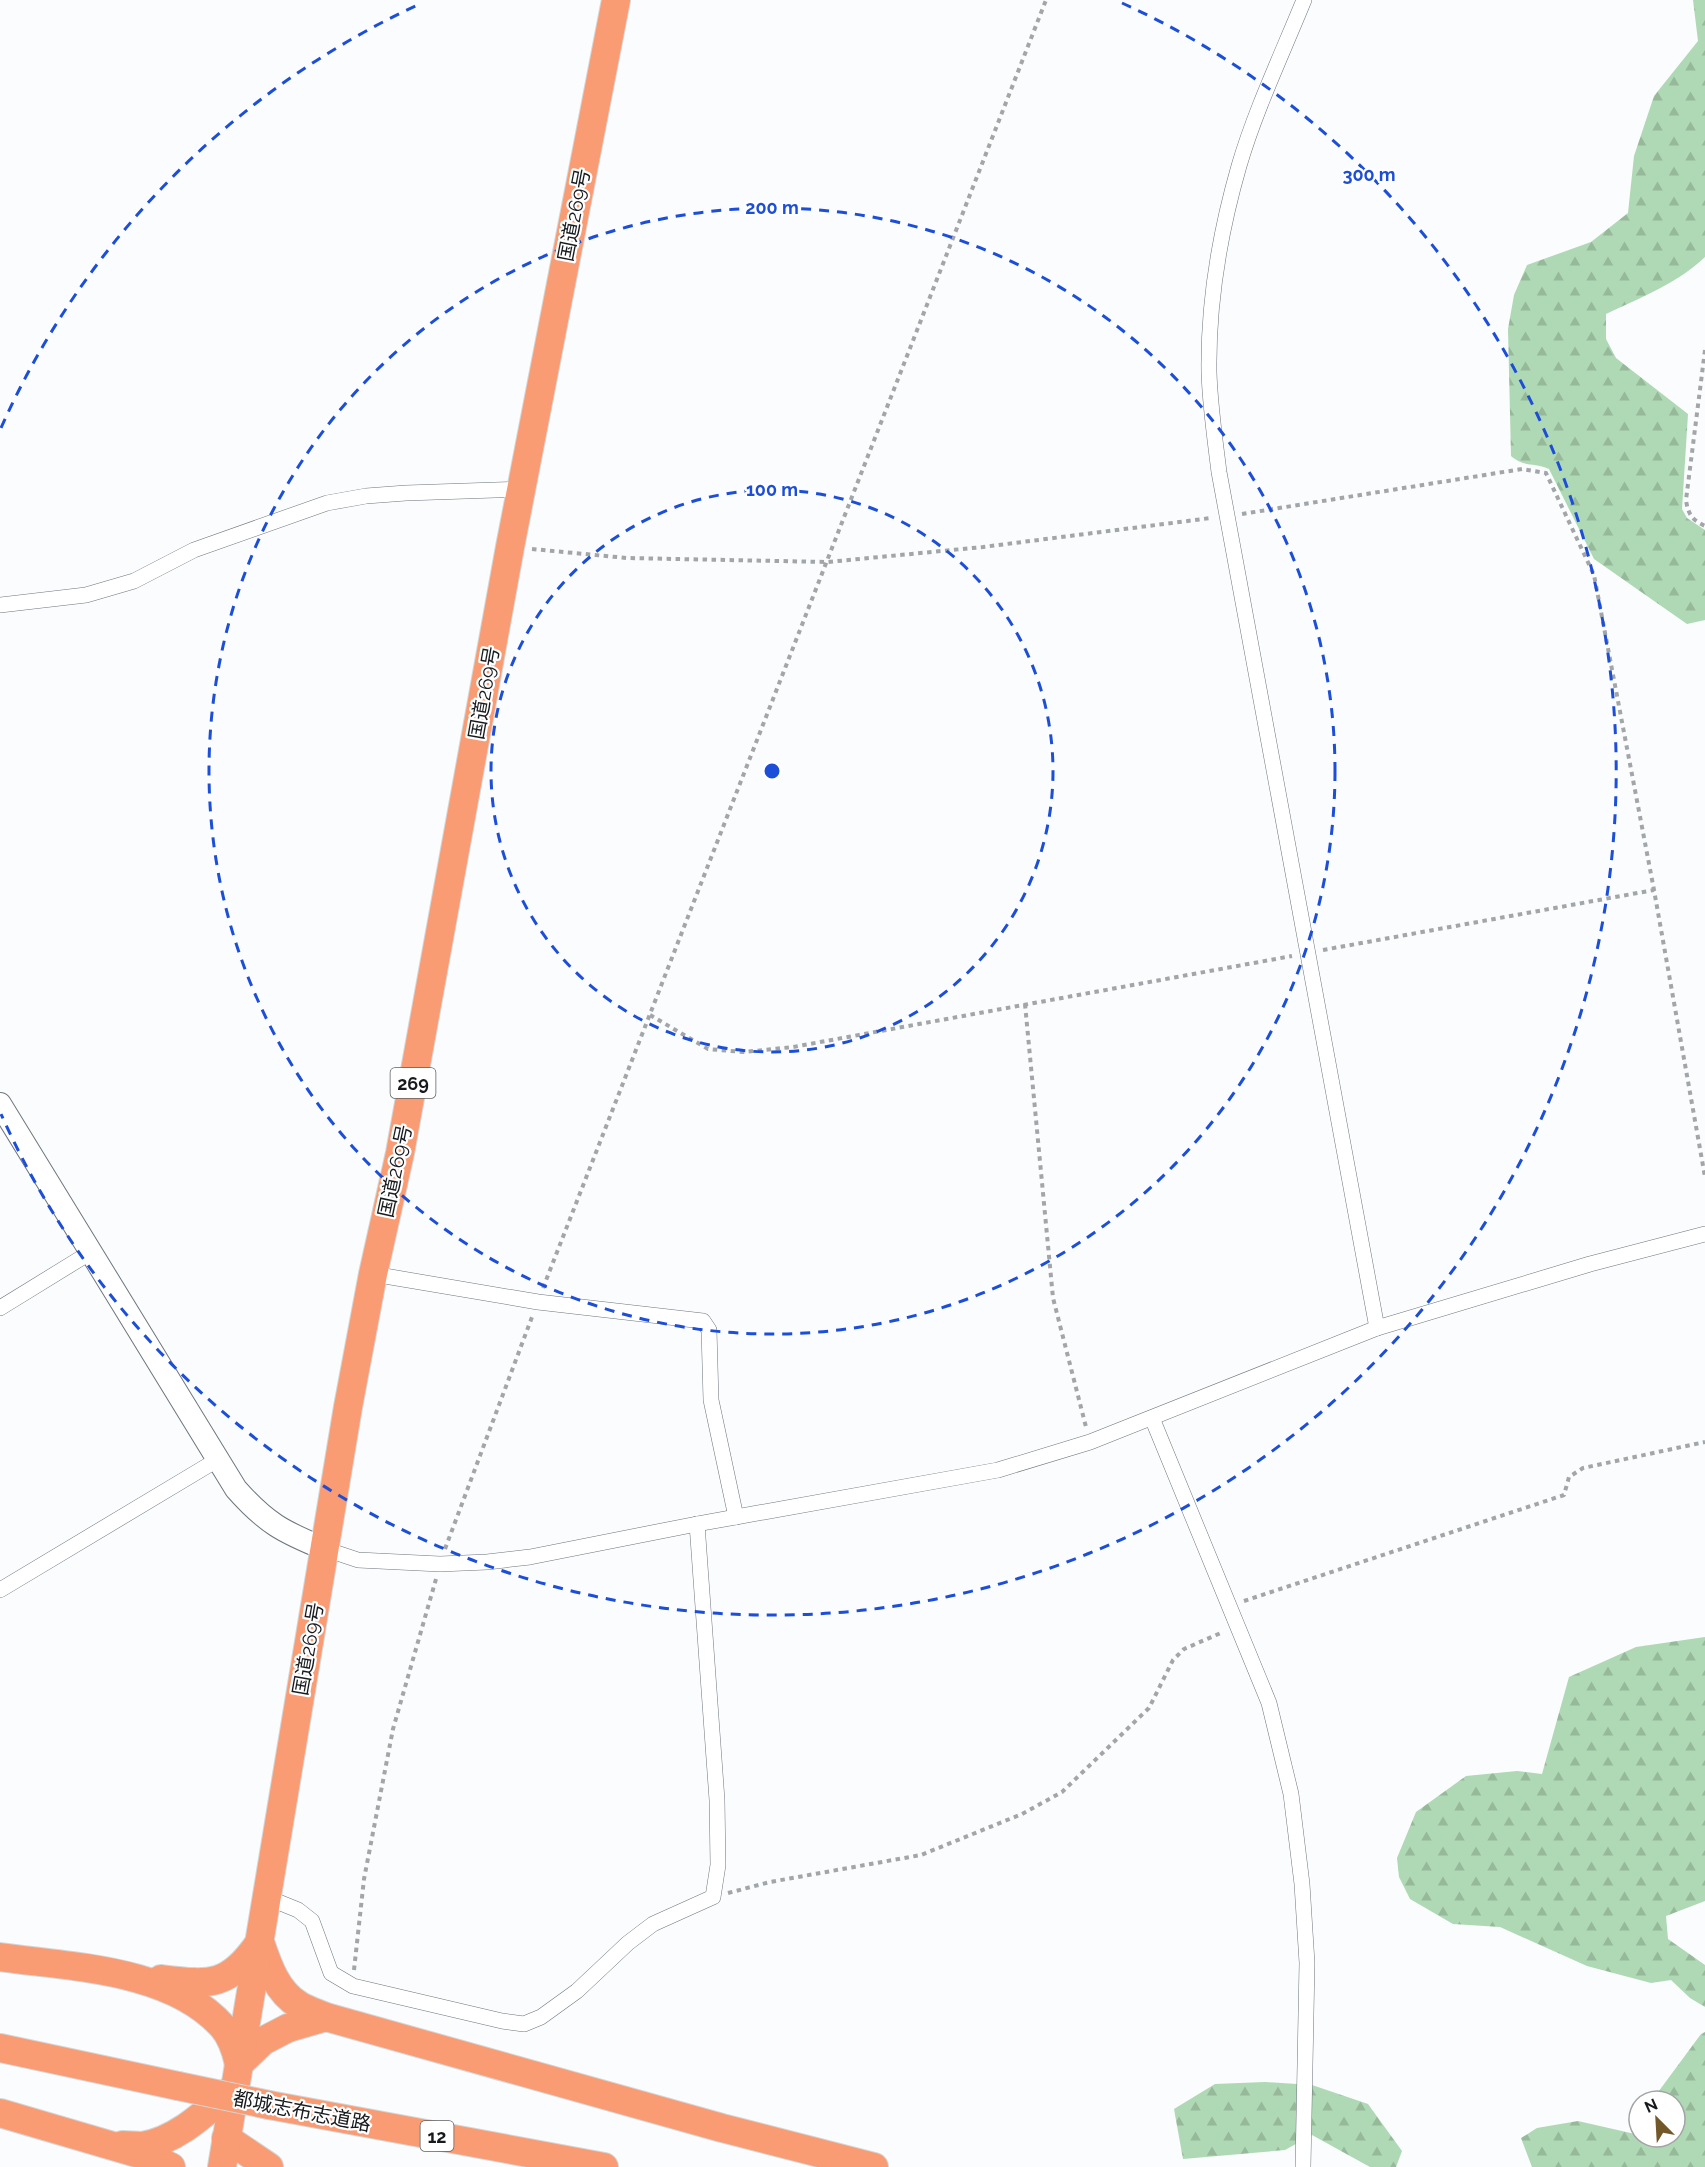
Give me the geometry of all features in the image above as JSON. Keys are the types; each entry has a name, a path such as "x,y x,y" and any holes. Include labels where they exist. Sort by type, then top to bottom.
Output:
{"highway":[{"name":"国道269号","path":"222,2167 348,1407 373,1274 400,1153 510,547 616,0"},
{"path":"0,1957 201,1984 220,1980 236,1971 260,1942"},
{"path":"260,1942 270,1970 280,1988 298,2005 326,2017 722,2128 874,2167"},
{"path":"118,1973 166,1988 188,1999 224,2027 234,2044 237,2076"},
{"path":"108,2144 142,2146 182,2130 201,2116 237,2076 264,2041 288,2028 326,2017"},
{"name":"都城志布志道路","path":"0,2048 269,2105 604,2167"},
{"path":"0,2113 150,2157 171,2167"},
{"path":"226,2138 269,2167"}],"street":[{"path":"1304,0 1240,164 1216,267 1209,372 1219,472 1377,1328"},
{"path":"0,605 86,595 134,581 194,550 327,503 366,496 405,493 522,489"},
{"path":"0,1104 236,1489 255,1510 289,1535 358,1560 440,1564 530,1557 697,1524 998,1470 1090,1442 1377,1328 1590,1264 1705,1234"},
{"path":"0,1308 91,1252"},
{"path":"373,1274 538,1302 703,1321 709,1330 711,1400 736,1517"},
{"path":"1152,1418 1269,1703 1291,1794 1302,1884 1306,1963 1303,2167"},
{"path":"0,1590 217,1460"},
{"path":"266,1897 298,1910 312,1921 331,1973 352,1986 501,2021 524,2024 541,2017 577,1991 628,1943 653,1924 713,1897 718,1865 717,1800 697,1524"}],"path":[{"path":"352,1986 364,1879 393,1729 440,1564 538,1302 1046,0"},
{"path":"1705,350 1686,500 1688,512 1694,520 1705,526"},
{"path":"510,547 627,558 828,561 983,547 1228,516 1522,469 1546,473 1594,575 1654,890 1705,1177"},
{"path":"650,1015 708,1048 744,1052 794,1047 1654,890"},
{"path":"1025,1004 1053,1298 1090,1442"},
{"path":"1229,1606 1564,1495 1569,1477 1583,1468 1705,1442"},
{"path":"713,1897 770,1882 921,1855 1022,1814 1062,1792 1149,1708 1173,1660 1184,1649 1238,1626"}],"green space":[{"path":"1693,0 1705,0 1705,257 1671,282 1606,314 1606,339 1616,358 1688,414 1682,509 1687,518 1705,530 1705,620 1687,624 1594,559 1549,469 1525,464 1511,456 1508,329 1514,295 1527,265 1591,242 1628,213 1634,156 1654,96 1698,41"},
{"path":"1705,1637 1705,1901 1666,1916 1668,1939 1705,1965 1705,2007 1690,1998 1671,1980 1651,1983 1587,1966 1500,1927 1453,1924 1410,1899 1399,1877 1397,1858 1416,1812 1466,1776 1517,1771 1542,1774 1569,1677 1636,1647"},
{"path":"1705,2032 1705,2167 1532,2167 1521,2138 1537,2128 1578,2121 1627,2132 1627,2149 1687,2149 1687,2089 1661,2089 1701,2034"},
{"path":"1265,2082 1312,2085 1368,2104 1402,2151 1396,2167 1370,2167 1312,2135 1285,2150 1183,2159 1174,2109 1215,2084"}]}
